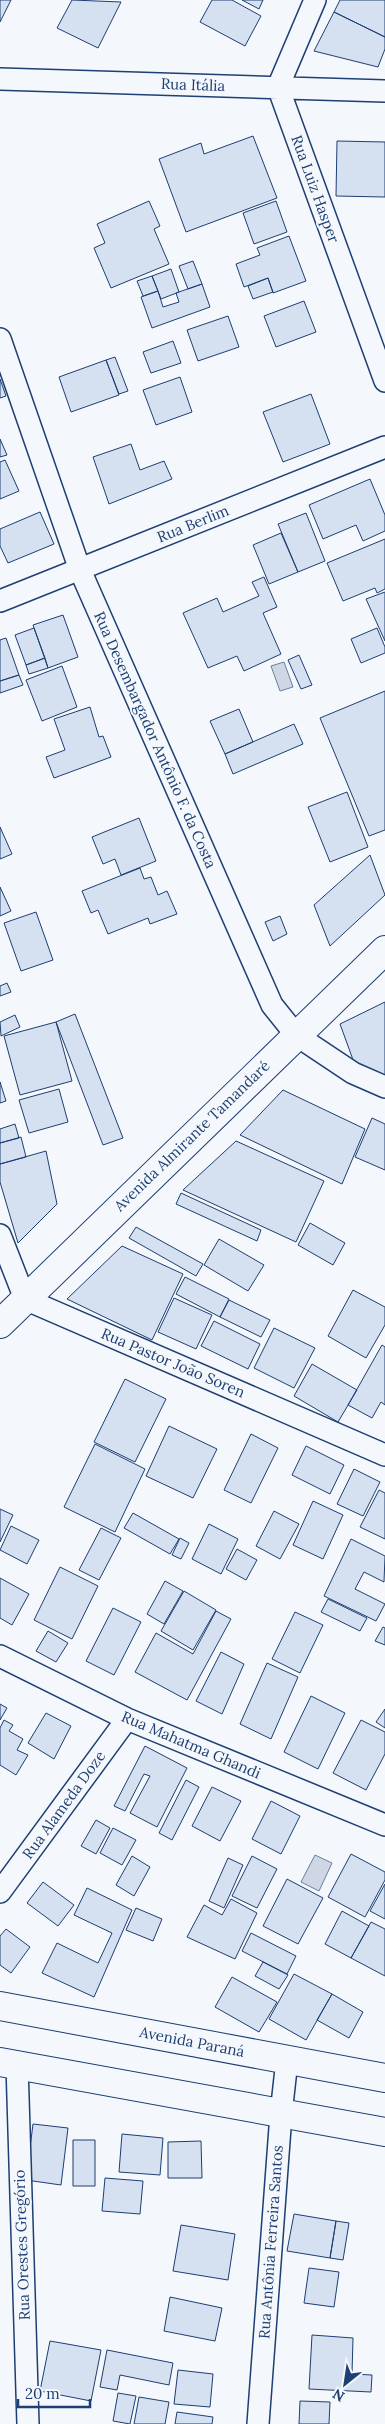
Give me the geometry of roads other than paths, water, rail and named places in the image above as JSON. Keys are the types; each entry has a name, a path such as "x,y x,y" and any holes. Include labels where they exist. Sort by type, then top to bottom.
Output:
{"main road":[{"name":"Avenida Almirante Tamandaré","path":"0,1324 385,950"},
{"name":"Avenida Paraná","path":"0,2006 385,2078"},
{"path":"8,2063 385,2132"}],"street":[{"path":"278,87 314,0"},
{"name":"Rua Itália","path":"0,79 385,91"},
{"name":"Rua Luiz Hasper","path":"278,87 385,381"},
{"name":"Rua Desembargador Antônio F. da Costa","path":"0,339 80,570 272,1005 296,1035 353,1073 385,1087"},
{"name":"Rua Berlim","path":"0,600 80,570 385,447"},
{"path":"0,1235 25,1300"},
{"name":"Rua Pastor João Soren","path":"25,1300 385,1455"},
{"name":"Rua Mahatma Ghandi","path":"0,1656 127,1719 385,1825"},
{"name":"Rua Alameda Doze","path":"0,1892 127,1719"},
{"name":"Rua Antônia Ferreira Santos","path":"258,2424 281,2114 287,2060"},
{"name":"Rua Orestes Gregório","path":"8,2063 28,2424"}]}
